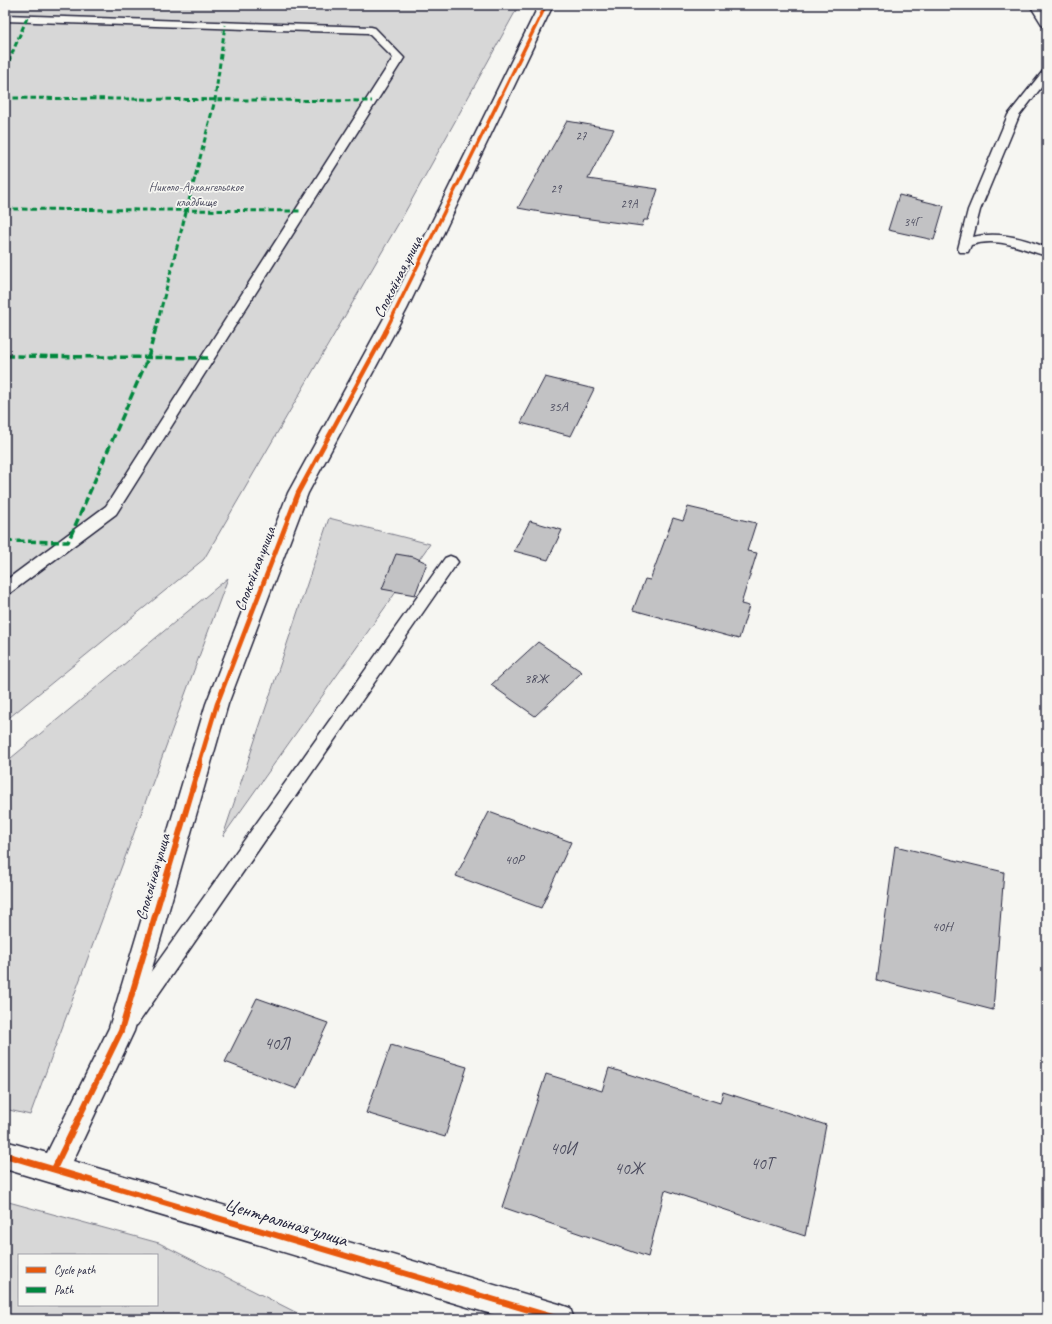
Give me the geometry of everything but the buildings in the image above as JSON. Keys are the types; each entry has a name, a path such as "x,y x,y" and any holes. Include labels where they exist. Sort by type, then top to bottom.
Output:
{"street":[{"name":"Спокойная улица","path":"54,1169 121,1031 217,704 298,493 398,309 546,5"},
{"name":"Центральная улица","path":"5,1155 559,1319"}],"lane":[{"path":"1034,5 1047,24"},
{"path":"5,18 371,30 399,58 111,510 5,589"},
{"path":"1047,73 1014,115 974,210 965,246 977,239 992,238 1016,242 1047,252"},
{"path":"121,1031 450,562"}],"green space":[{"name":"Николо-Архангельское кладбище","path":"5,5 519,5 404,214 204,559 5,721"},
{"path":"329,518 430,544 223,836"},
{"path":"228,578 30,1115 5,1109 5,763"},
{"path":"5,1201 159,1243 309,1319 5,1319"}],"marked path":[{"path":"5,70 27,18"},
{"path":"5,541 68,542 148,358 215,100 225,25"},
{"path":"5,98 372,101"},
{"path":"5,209 302,211"},
{"path":"5,356 208,358"}],"cycle path":[{"path":"54,1169 121,1031 217,704 298,493 398,309 546,5"},
{"path":"5,1155 559,1319"}]}
